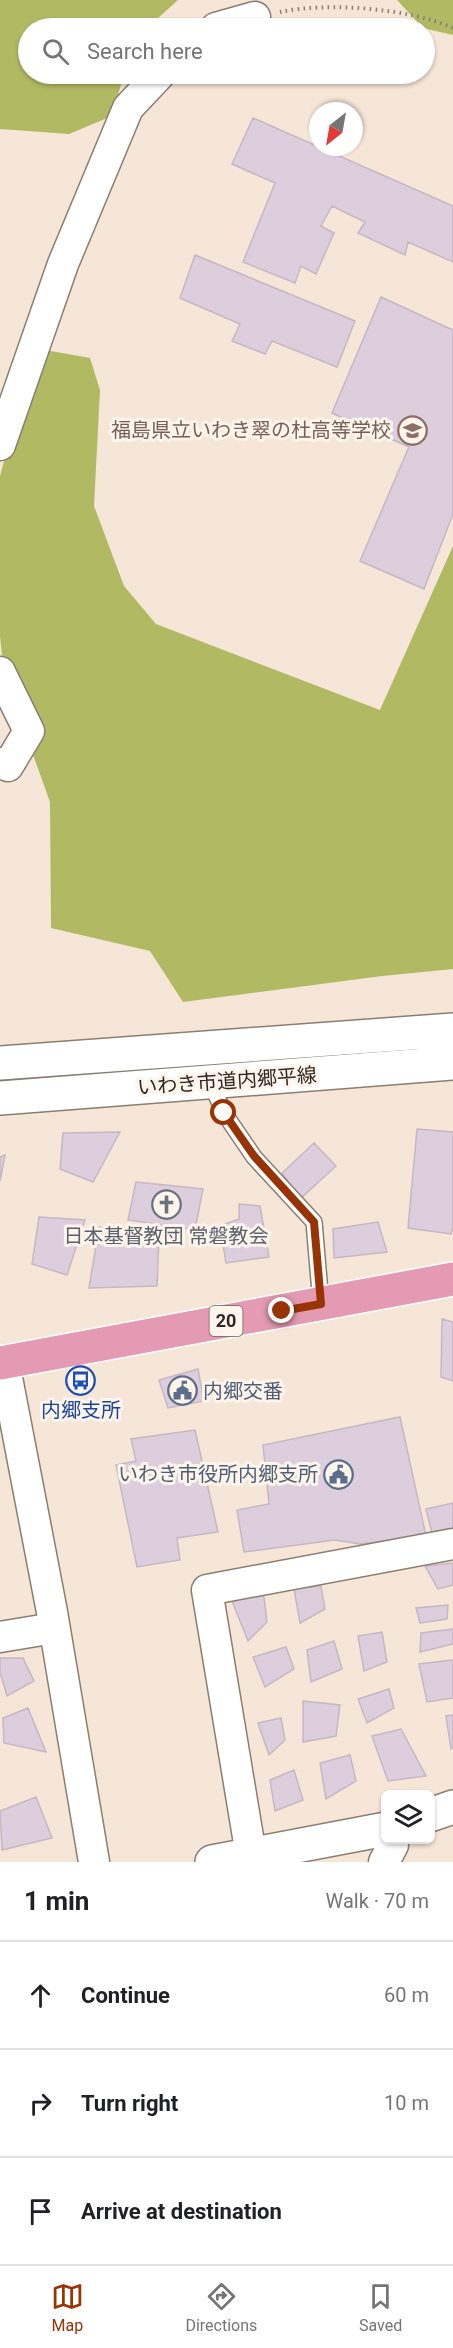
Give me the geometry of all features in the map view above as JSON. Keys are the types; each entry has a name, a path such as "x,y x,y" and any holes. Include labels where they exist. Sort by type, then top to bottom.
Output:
{"main road":[{"name":"20","path":"2,1363 453,1279"}],"street":[{"path":"0,445 63,264 128,108 151,84"},
{"path":"0,672 29,731 8,766 0,763"},
{"name":"いわき市道内郷平線","path":"0,1063 453,1030"},
{"name":"いわき市道内郷平線","path":"0,1098 453,1063"},
{"path":"2,1363 54,1628 94,1862"},
{"path":"251,1855 207,1590 453,1544"},
{"path":"0,1637 54,1628"},
{"path":"435,1813 453,1807"},
{"path":"212,1862 381,1830"},
{"path":"384,1862 393,1844"}],"lane":[{"path":"211,1083 224,1113 254,1156 314,1222 321,1304"}],"path":[{"path":"255,17 299,8 368,8 419,18"},
{"path":"435,21 453,28"}],"green space":[{"path":"0,0 178,0 158,18 18,18 18,84 121,84 112,116 69,134 0,129"},
{"path":"397,0 453,0 453,35 435,31 435,18 414,18"},
{"path":"45,350 90,358 100,390 94,506 124,586 156,624 380,710 453,546 453,969 183,1002 150,951 51,928 50,802 4,674 0,636 0,476 23,391"}],"building":[{"path":"253,118 309,143 309,156 339,156 453,206 453,262 408,242 405,255 358,233 365,222 332,206 321,226 334,233 316,274 301,266 295,283 243,262 275,183 232,164"},
{"name":"福島県立いわき翠の杜高等学校","path":"195,255 355,321 337,367 272,341 265,354 232,341 240,324 180,298"},
{"name":"福島県立いわき翠の杜高等学校","path":"381,297 453,330 453,514 424,589 360,561 409,447 332,413"},
{"path":"417,1129 453,1132 453,1227 451,1234 408,1228"},
{"path":"120,1132 93,1182 60,1169 63,1133"},
{"path":"314,1143 336,1166 300,1199 282,1173"},
{"path":"5,1155 0,1181 0,1157"},
{"name":"日本基督教団 常磐教会","path":"136,1182 203,1189 195,1230 128,1220"},
{"path":"239,1204 260,1206 269,1257 226,1263 220,1226 239,1219"},
{"path":"39,1217 85,1220 67,1275 32,1264"},
{"path":"378,1222 387,1252 334,1258 333,1229"},
{"path":"99,1227 159,1237 157,1286 89,1288"},
{"path":"442,1319 453,1322 453,1381 441,1377"},
{"name":"内郷交番","path":"198,1369 204,1401 168,1408 159,1380"},
{"name":"いわき市役所内郷支所","path":"400,1417 426,1536 360,1544 335,1540 244,1552 237,1510 269,1504 263,1445"},
{"path":"195,1430 218,1532 177,1538 180,1560 137,1567 116,1465 136,1461 131,1439"},
{"path":"453,1503 453,1538 434,1541 426,1509"},
{"path":"453,1563 453,1585 438,1589 425,1566"},
{"path":"321,1586 325,1609 300,1623 294,1589"},
{"path":"263,1589 267,1622 248,1641 232,1601"},
{"path":"448,1605 447,1619 420,1623 416,1608"},
{"path":"453,1629 453,1644 420,1652 421,1633"},
{"path":"382,1632 387,1662 364,1671 358,1636"},
{"path":"334,1641 342,1669 311,1682 307,1650"},
{"path":"286,1647 294,1669 265,1687 253,1657"},
{"path":"0,1658 23,1658 34,1681 7,1696 0,1672"},
{"path":"453,1660 453,1698 427,1702 419,1664"},
{"path":"389,1689 394,1708 367,1723 358,1699"},
{"path":"303,1701 340,1705 336,1736 303,1742"},
{"path":"28,1708 46,1752 4,1743 3,1718"},
{"path":"453,1715 453,1748 451,1749 446,1716"},
{"path":"281,1718 285,1740 269,1755 258,1723"},
{"path":"401,1729 426,1776 388,1781 372,1736"},
{"path":"350,1755 356,1781 326,1799 320,1763"},
{"path":"294,1770 303,1800 275,1811 270,1780"},
{"path":"36,1797 52,1838 2,1850 0,1811"}],"place":[{"name":"福島県立いわき翠の杜高等学校","path":"412,430"},
{"name":"日本基督教団 常磐教会","path":"166,1205"},
{"name":"内郷支所","path":"81,1380"},
{"name":"内郷交番","path":"182,1391"},
{"name":"いわき市役所内郷支所","path":"339,1474"}],"route":[{"path":"224,1113 254,1156 314,1222 321,1304 282,1311"}]}
